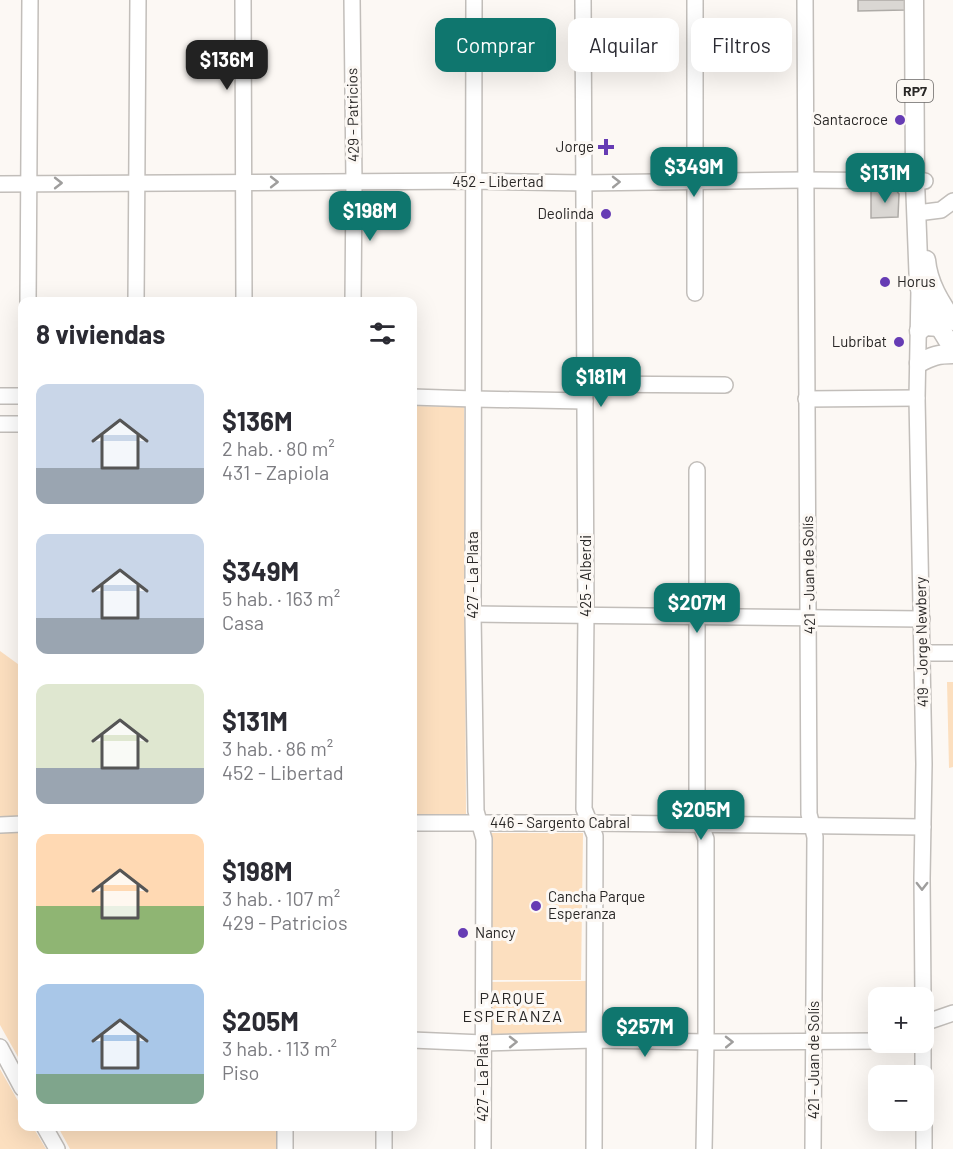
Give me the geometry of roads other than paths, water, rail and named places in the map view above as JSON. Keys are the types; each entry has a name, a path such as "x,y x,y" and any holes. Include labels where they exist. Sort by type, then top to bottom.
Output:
{"main road":[{"name":"RP7","path":"914,0 925,285 942,305 953,349"},
{"name":"RP7","path":"925,0 920,181 940,208 926,263 925,285"},
{"path":"919,331 925,326 947,324"},
{"path":"919,363 931,356 953,354"}],"street":[{"path":"28,297 30,0"},
{"path":"136,297 138,0"},
{"path":"243,0 244,297"},
{"name":"429 - Patricios","path":"352,0 353,297"},
{"name":"427 - La Plata","path":"474,0 473,614 476,811 484,839 483,1149"},
{"name":"425 - Alberdi","path":"583,0 586,615 584,809 595,836 594,1149"},
{"path":"695,0 695,293"},
{"name":"421 - Juan de Solís","path":"805,0 809,814 815,837 813,1149"},
{"name":"452 - Libertad","path":"0,184 920,181"},
{"name":"419 - Jorge Newbery","path":"923,987 924,764 917,398 919,331 925,285"},
{"path":"585,384 724,385"},
{"path":"0,396 18,396"},
{"path":"417,397 585,401"},
{"path":"806,399 917,398"},
{"path":"0,424 18,424"},
{"path":"697,470 697,814 706,839 704,1149"},
{"path":"473,614 921,619"},
{"path":"922,653 953,654"},
{"name":"446 - Sargento Cabral","path":"417,823 590,822 923,827"},
{"path":"0,825 18,824"},
{"path":"934,1020 953,1013"},
{"path":"417,1040 483,1043 595,1040 868,1041"},
{"path":"0,1047 18,1081"},
{"path":"47,1131 57,1149"},
{"path":"285,1131 285,1149"},
{"path":"384,1131 384,1149"},
{"path":"924,1131 924,1149"}],"place":[{"name":"Santacroce","path":"900,120"},
{"name":"Jorge","path":"606,147"},
{"name":"Deolinda","path":"606,214"},
{"name":"Horus","path":"885,282"},
{"name":"Lubribat","path":"899,342"},
{"name":"Cancha Parque Esperanza","path":"536,906"},
{"name":"Nancy","path":"463,933"}],"district":[{"name":"PARQUE ESPERANZA","path":"513,1007"}]}
